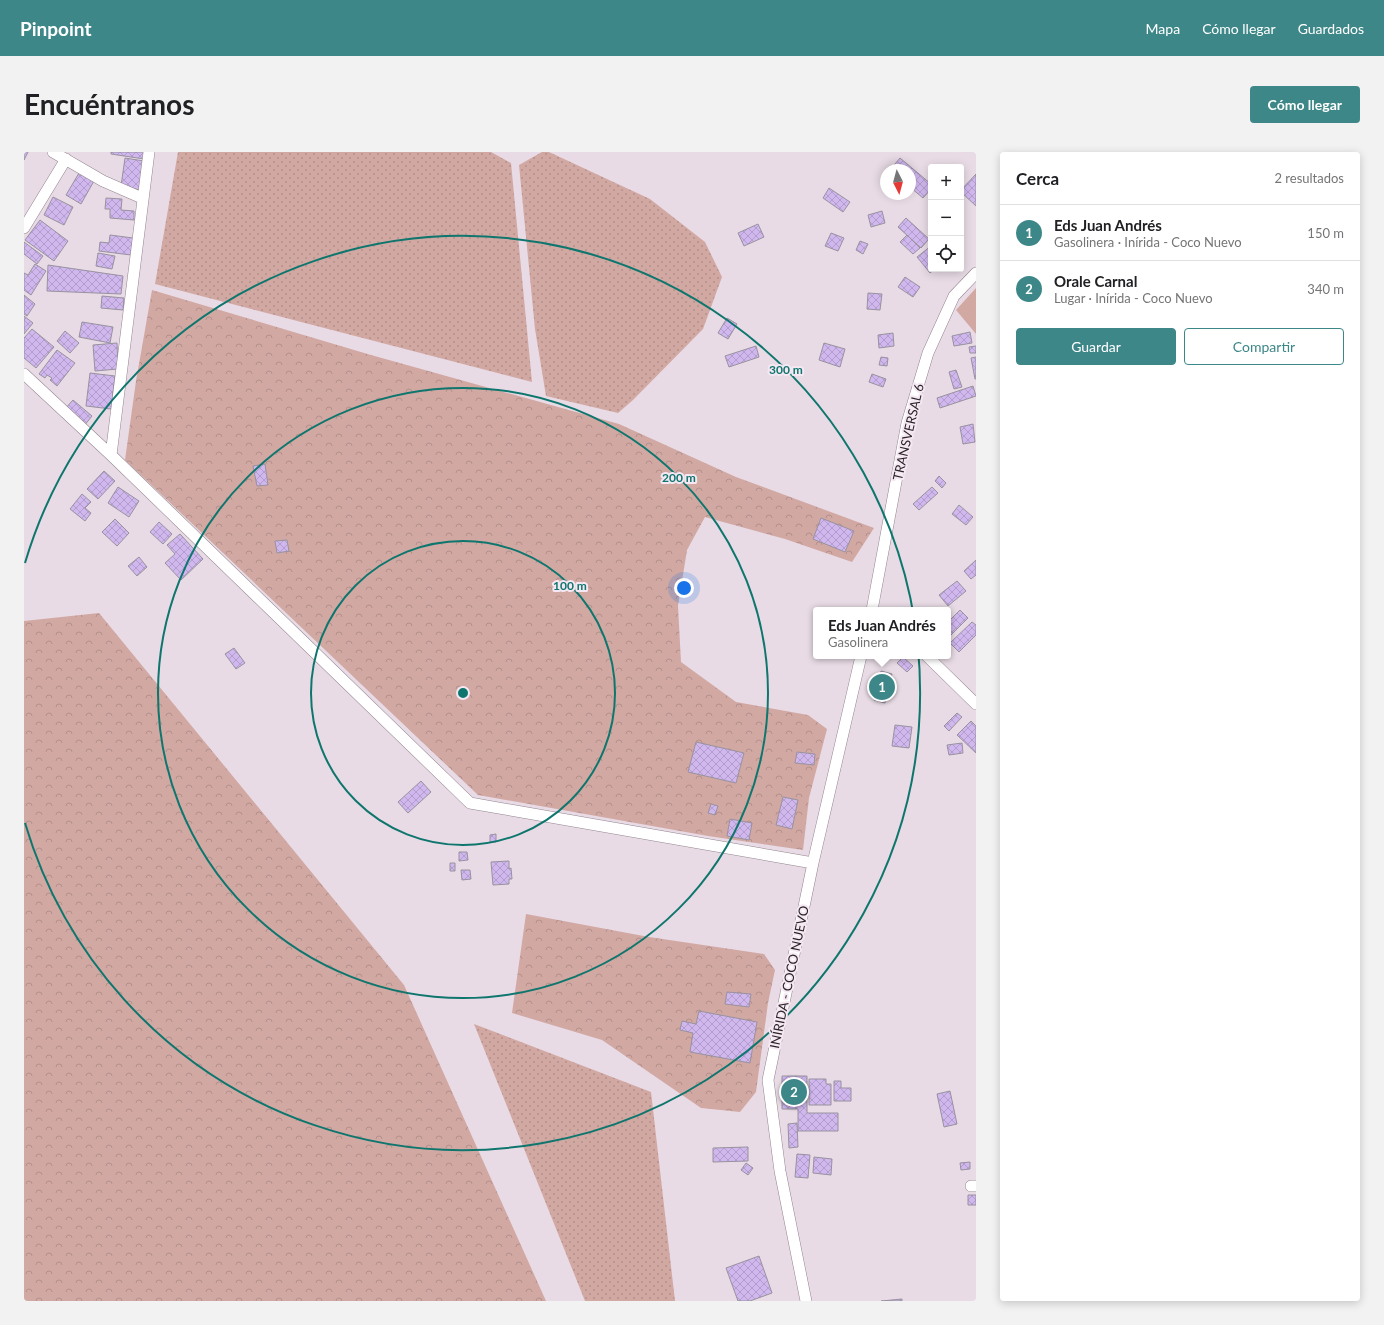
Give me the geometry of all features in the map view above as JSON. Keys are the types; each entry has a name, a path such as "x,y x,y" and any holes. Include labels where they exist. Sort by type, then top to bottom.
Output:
{"street":[{"path":"53,152 103,181 142,198"},
{"path":"111,454 142,198 149,152"},
{"path":"24,228 66,159"},
{"name":"TRANSVERSAL 6","path":"875,607 907,423 928,353 954,296 976,273"},
{"path":"24,374 111,454 470,803 813,863"},
{"name":"INÍRIDA - COCO NUEVO","path":"806,1301 780,1171 768,1080 813,863 860,659"},
{"path":"930,659 974,697"}],"green space":[{"path":"178,152 491,152 511,163 532,382 155,284"},
{"path":"542,152 549,152 650,199 705,242 722,277 703,329 633,400 618,413 546,396 535,329 519,165"},
{"path":"976,288 976,334 956,310"},
{"path":"152,290 371,355 619,424 736,477 874,528 852,562 785,539 705,517 687,550 678,606 681,662 736,702 808,715 827,729 809,798 803,850 708,836 478,795 125,460 136,381"},
{"path":"99,613 404,985 546,1301 24,1301 24,621"},
{"path":"526,914 649,937 764,954 775,970 768,1003 756,1092 740,1112 701,1108 602,1040 512,1013"},
{"path":"474,1024 651,1092 675,1301 585,1301"}],"building":[{"path":"24,152 28,152 24,160"},
{"path":"111,152 145,152 144,159 111,154"},
{"path":"125,158 144,161 140,190 121,186"},
{"path":"900,158 907,164 895,164"},
{"path":"916,171 928,181 928,192 923,198 916,192"},
{"path":"79,173 94,181 81,204 66,195"},
{"path":"976,174 976,206 964,195 964,187"},
{"path":"829,188 850,202 843,212 823,198"},
{"path":"53,197 73,207 64,225 44,215"},
{"path":"106,198 122,199 121,210 134,211 134,220 110,218 110,209 105,209"},
{"path":"882,211 885,223 871,227 868,215"},
{"path":"906,218 928,238 928,240 921,248 898,227"},
{"path":"40,220 68,241 54,261 25,240"},
{"path":"758,224 764,237 744,246 738,233"},
{"path":"831,233 844,238 838,251 825,246"},
{"path":"110,235 133,238 131,255 99,251 100,242 109,243"},
{"path":"907,235 920,248 913,254 900,242"},
{"path":"860,241 868,244 863,254 856,250"},
{"path":"24,242 43,256 37,264 24,254"},
{"path":"928,248 928,271 917,257"},
{"path":"98,253 115,256 112,269 96,266"},
{"path":"35,264 46,271 31,295 24,290 24,273 28,275"},
{"path":"48,265 123,276 121,294 47,291"},
{"path":"905,277 920,287 913,297 898,287"},
{"path":"868,293 882,294 880,310 867,309"},
{"path":"24,295 35,304 27,316 24,314"},
{"path":"102,296 124,298 123,310 101,308"},
{"path":"24,316 33,323 24,334"},
{"path":"727,318 737,324 728,339 718,333"},
{"path":"82,322 113,327 110,343 79,337"},
{"path":"32,329 54,347 36,368 24,358 24,338"},
{"path":"65,331 79,343 70,353 57,341"},
{"path":"970,332 972,343 954,346 952,336"},
{"path":"893,333 894,346 879,348 878,335"},
{"path":"117,343 118,369 95,371 93,345"},
{"path":"824,343 845,349 840,367 819,360"},
{"path":"756,346 759,357 729,367 725,356"},
{"path":"976,346 976,353 970,353 969,347"},
{"path":"57,350 75,363 57,386 50,380 52,378 47,375 45,378 39,374"},
{"path":"881,357 888,358 887,366 879,365"},
{"path":"976,357 976,379 975,379 971,358"},
{"path":"956,370 962,387 954,389 949,372"},
{"path":"90,373 115,376 111,409 86,406"},
{"path":"872,374 886,379 883,387 869,382"},
{"path":"973,386 976,396 940,408 937,398"},
{"path":"73,400 92,416 84,426 64,410"},
{"path":"973,424 975,442 963,444 960,427"},
{"path":"265,464 268,485 257,486 253,466"},
{"path":"104,471 115,481 98,499 87,489"},
{"path":"939,476 946,483 942,488 935,481"},
{"path":"118,487 139,501 129,517 108,503"},
{"path":"932,487 938,493 919,510 913,504"},
{"path":"82,494 91,502 85,508 91,513 85,521 70,509"},
{"path":"959,505 973,517 966,525 952,514"},
{"path":"821,518 854,531 845,552 813,539"},
{"path":"115,519 129,533 117,546 102,532"},
{"path":"159,522 172,534 163,544 150,532"},
{"path":"180,534 203,559 181,580 165,563 175,554 167,545"},
{"path":"287,540 289,551 277,553 275,541"},
{"path":"139,557 147,567 137,576 128,566"},
{"path":"976,560 976,575 971,579 964,571"},
{"path":"957,581 966,591 948,606 939,595"},
{"path":"960,610 968,618 951,635 951,619"},
{"path":"972,622 976,625 976,635 959,652 951,644 951,642"},
{"path":"234,648 245,663 236,669 225,654"},
{"path":"901,659 905,659 913,666 907,672 897,663"},
{"path":"881,671 892,674 885,703 874,700"},
{"path":"957,713 962,717 949,731 944,726"},
{"path":"971,721 976,726 976,753 957,735"},
{"path":"895,725 912,727 909,748 892,746"},
{"path":"696,742 744,753 736,783 688,772"},
{"path":"962,743 963,753 949,755 947,745"},
{"path":"797,752 815,754 814,765 795,763"},
{"path":"421,781 431,792 408,813 398,802"},
{"path":"783,797 798,800 792,829 776,825"},
{"path":"711,804 718,806 715,815 708,813"},
{"path":"730,819 752,823 749,840 727,836"},
{"path":"496,834 496,842 490,842 490,835"},
{"path":"459,852 467,852 468,860 459,861"},
{"path":"509,861 509,869 511,868 512,879 509,879 509,884 493,885 491,862"},
{"path":"450,863 455,863 455,871 450,871"},
{"path":"461,870 470,870 471,879 462,880"},
{"path":"727,992 751,994 749,1007 725,1004"},
{"path":"699,1011 757,1022 750,1063 690,1052 693,1033 680,1030 682,1021 696,1024"},
{"path":"782,1076 807,1076 807,1113 838,1113 838,1131 798,1131 798,1109 782,1109"},
{"path":"809,1079 826,1079 826,1084 831,1084 831,1105 809,1105"},
{"path":"834,1081 841,1081 841,1088 851,1088 851,1101 834,1101"},
{"path":"950,1091 957,1124 944,1127 937,1094"},
{"path":"797,1123 798,1147 789,1148 788,1124"},
{"path":"748,1147 748,1161 713,1162 713,1148"},
{"path":"797,1154 810,1155 808,1178 795,1177"},
{"path":"814,1157 832,1159 831,1175 813,1173"},
{"path":"970,1162 970,1169 961,1170 960,1163"},
{"path":"746,1163 753,1168 748,1175 741,1170"},
{"path":"968,1195 976,1195 976,1205 968,1205"},
{"path":"759,1256 772,1293 750,1301 738,1301 726,1268"},
{"path":"902,1299 902,1301 881,1301"}],"place":[{"name":"Eds Juan Andrés","path":"882,687"},
{"name":"Orale Carnal","path":"794,1092"}]}
